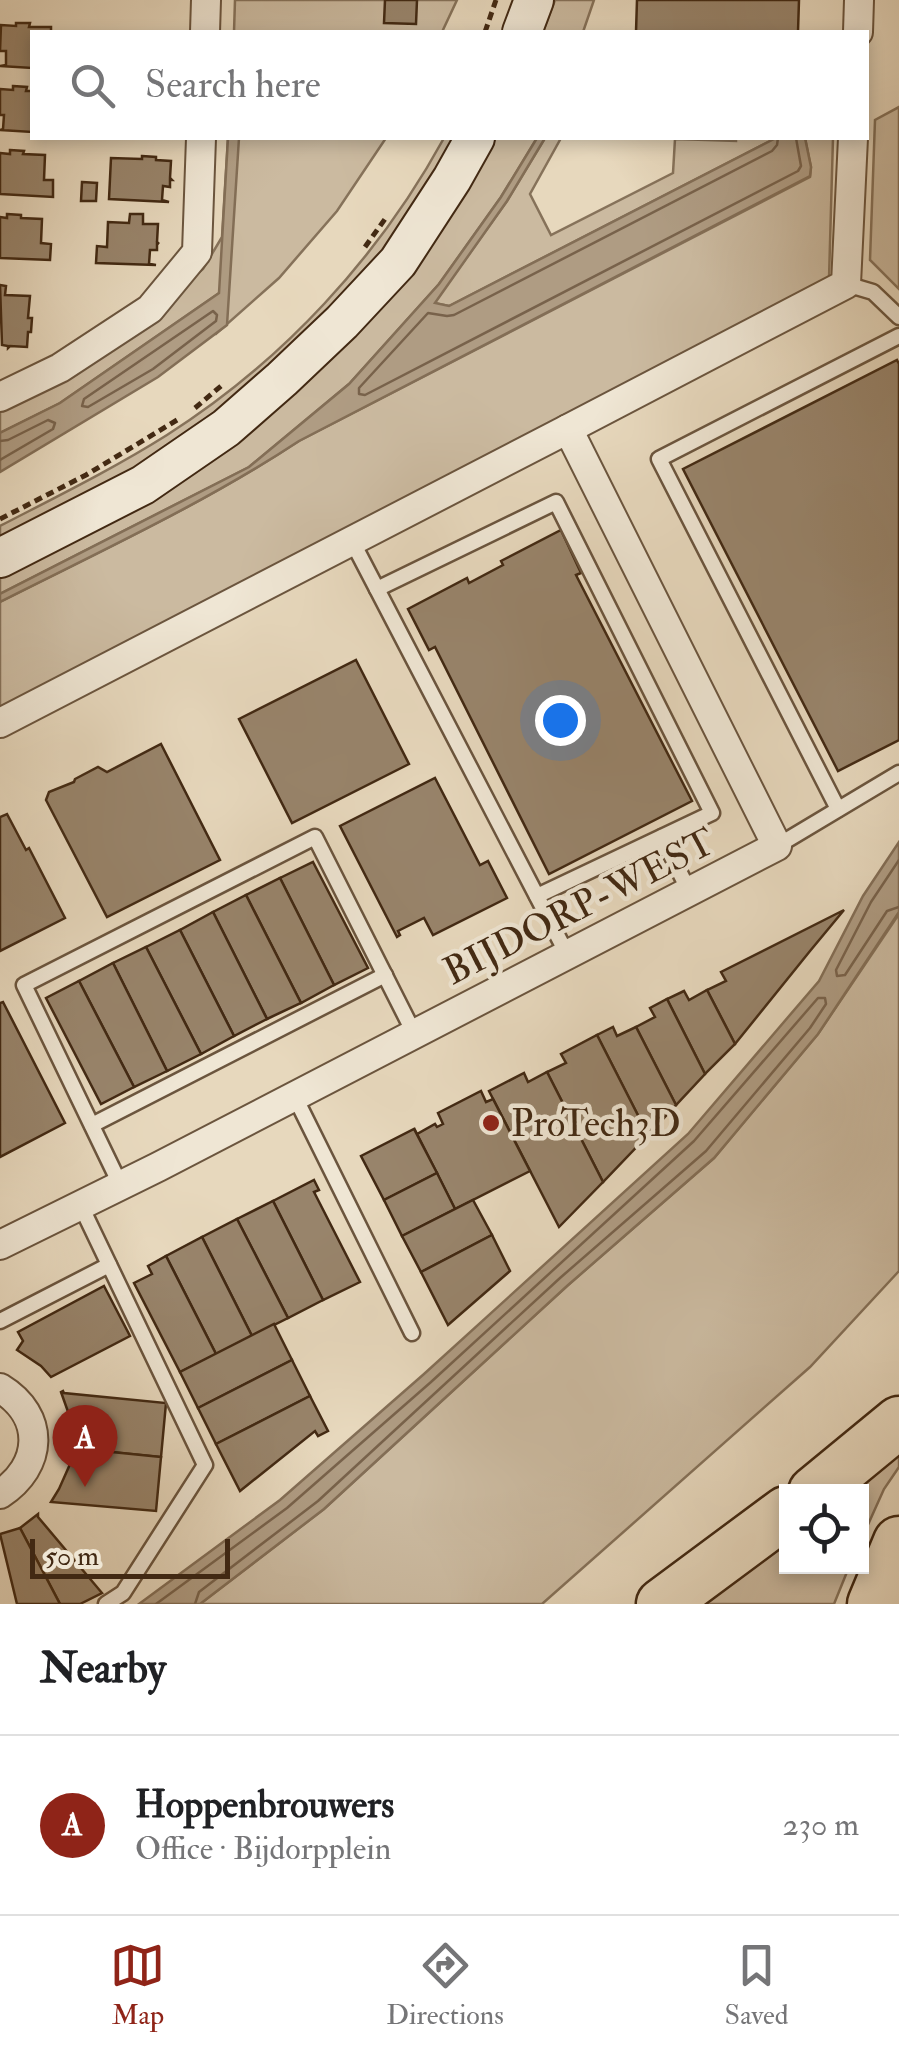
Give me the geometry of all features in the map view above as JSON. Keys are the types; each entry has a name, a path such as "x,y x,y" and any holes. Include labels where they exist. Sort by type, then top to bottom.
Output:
{"highway":[{"path":"824,1484 899,1422"},
{"path":"662,1604 779,1517"},
{"path":"873,1604 899,1542"}],"main road":[{"path":"523,30 534,0"},
{"path":"0,558 144,485 226,428 282,379 398,262 474,140"}],"street":[{"path":"205,30 206,0"},
{"path":"858,30 859,0"},
{"path":"0,397 60,368 150,309 198,252 202,140"},
{"path":"0,723 846,284 853,140"},
{"name":"BIJDORP-WEST","path":"0,1245 777,846 568,429"},
{"path":"0,1388 19,1402 26,1413 34,1443 24,1474 0,1494"}],"lane":[{"path":"846,284 873,292 899,317"},
{"path":"838,809 660,459 899,336"},
{"path":"377,590 556,502 712,813 537,896"},
{"path":"352,541 567,954"},
{"path":"777,846 899,773"},
{"path":"120,1184 24,985 41,976 315,837 414,1033"},
{"path":"662,837 689,891"},
{"path":"92,1125 385,976"},
{"path":"294,1095 412,1333"},
{"path":"80,1204 206,1466 124,1592 106,1604"},
{"path":"0,1321 109,1265"}],"path":[{"path":"356,257 387,216"},
{"path":"0,518 86,475 188,414 228,380"}],"shaded area":[{"path":"235,0 457,0 443,30 234,30"},
{"path":"555,0 594,0 584,30 544,30"},
{"path":"899,107 899,289 870,260 875,120"},
{"path":"228,140 385,140 337,211 279,278 217,333 218,294 60,403 0,433 0,408 127,332 203,269 222,237"},
{"path":"443,140 461,140 366,276 281,364 157,459 0,541 0,526 167,435 250,375 324,304 358,265 418,182"},
{"path":"494,140 536,140 439,284 349,384 249,467 0,594 0,574 156,493"},
{"path":"544,140 560,140 530,194 551,235 673,173 675,140 772,140 449,306 434,303 507,201"},
{"path":"805,140 833,140 829,279 0,708 0,602 190,506 299,441 810,177"},
{"path":"899,914 899,1271 810,1367 542,1604 200,1604 324,1509 567,1286 714,1158 818,1034"},
{"path":"899,1443 899,1467 869,1522 869,1484 848,1484"},
{"path":"779,1535 779,1574 846,1574 834,1604 690,1604"}],"water":[{"path":"228,140 239,140 227,325 158,377 0,472 0,433 60,403 219,293"},
{"path":"536,140 544,140 507,201 435,303 449,306 772,140 805,140 811,167 810,176 299,441 190,506 0,602 0,594 249,467 349,384 439,284"},
{"path":"899,842 899,912 818,1034 714,1158 567,1286 324,1509 200,1604 139,1604 280,1500 688,1134 819,981 863,896"}],"building":[{"path":"385,0 417,0 416,24 384,23"},
{"path":"637,0 799,0 798,30 636,30"},
{"path":"30,23 29,27 51,27 30,30 30,68 0,66 6,65 6,51 0,51 1,25"},
{"path":"13,86 30,91 30,132 0,130 4,115 0,115 0,89 13,90"},
{"path":"10,150 45,155 44,180 53,180 53,197 0,194 0,153 10,154"},
{"path":"142,156 171,161 172,180 170,187 163,186 162,200 169,202 109,199 111,158"},
{"path":"82,182 97,183 96,201 81,201"},
{"path":"7,214 42,219 41,243 51,244 50,260 0,258 0,217 7,218"},
{"path":"130,214 143,214 143,224 158,224 159,244 157,250 150,250 149,264 156,265 96,263 97,246 107,247 108,222 129,223"},
{"path":"0,285 6,286 5,295 30,296 28,318 32,318 27,347 2,345"},
{"path":"897,360 899,740 838,771 683,469"},
{"path":"561,530 581,573 576,575 692,801 549,874 435,647 429,650 408,609 467,578 469,583 503,565 501,561"},
{"path":"356,660 409,764 292,823 239,719"},
{"path":"161,744 220,860 107,917 46,800 49,792 98,767 107,772"},
{"path":"435,778 480,865 488,861 507,898 433,935 424,918 398,931 397,937 340,826"},
{"path":"7,814 65,918 0,951 0,817"},
{"path":"313,862 368,968 334,985 280,878"},
{"path":"280,878 334,985 301,1003 246,895"},
{"path":"246,895 301,1003 267,1019 213,912"},
{"path":"844,910 735,1044 707,990 726,981 721,972"},
{"path":"213,912 267,1019 234,1036 180,930"},
{"path":"180,930 234,1036 201,1054 146,947"},
{"path":"146,947 201,1054 167,1071 113,963"},
{"path":"113,963 167,1071 134,1087 79,981"},
{"path":"79,981 134,1087 101,1104 46,998"},
{"path":"707,990 735,1044 705,1074 667,999 684,991 689,1000"},
{"path":"667,999 705,1074 676,1105 636,1027 655,1017 650,1008"},
{"path":"3,1002 65,1123 0,1157 0,1003"},
{"path":"613,1027 617,1036 636,1027 676,1105 648,1135 597,1035"},
{"path":"597,1035 648,1135 603,1182 547,1072 566,1063 561,1054"},
{"path":"547,1072 603,1182 559,1227 489,1091 524,1073 528,1082"},
{"path":"481,1091 486,1102 493,1099 530,1171 455,1209 417,1134 443,1124 438,1113"},
{"path":"414,1129 437,1173 384,1200 361,1156"},
{"path":"437,1173 455,1209 402,1236 384,1200"},
{"path":"314,1180 319,1190 314,1192 360,1282 323,1300 273,1201"},
{"path":"473,1200 492,1235 421,1272 402,1236"},
{"path":"273,1201 323,1300 288,1318 237,1219"},
{"path":"237,1219 288,1318 252,1336 202,1237"},
{"path":"492,1235 510,1271 448,1325 421,1272"},
{"path":"202,1237 252,1336 216,1354 166,1256"},
{"path":"166,1256 216,1354 180,1372 134,1283 152,1274 148,1266"},
{"path":"104,1286 130,1336 51,1377 17,1350 23,1341 18,1332"},
{"path":"274,1324 292,1360 198,1408 180,1372"},
{"path":"292,1360 310,1396 216,1444 198,1408"},
{"path":"63,1391 166,1403 161,1457 82,1449 83,1434 73,1435"},
{"path":"310,1396 328,1431 318,1436 315,1431 240,1491 216,1444"},
{"path":"82,1449 161,1457 156,1511 51,1502 71,1462 80,1464"},
{"path":"38,1514 102,1593 80,1604 60,1604 20,1528"},
{"path":"20,1528 60,1604 17,1604 0,1534"}],"place":[{"name":"ProTech3D","path":"491,1123"},
{"name":"Hoppenbrouwers","path":"85,1487"}]}
